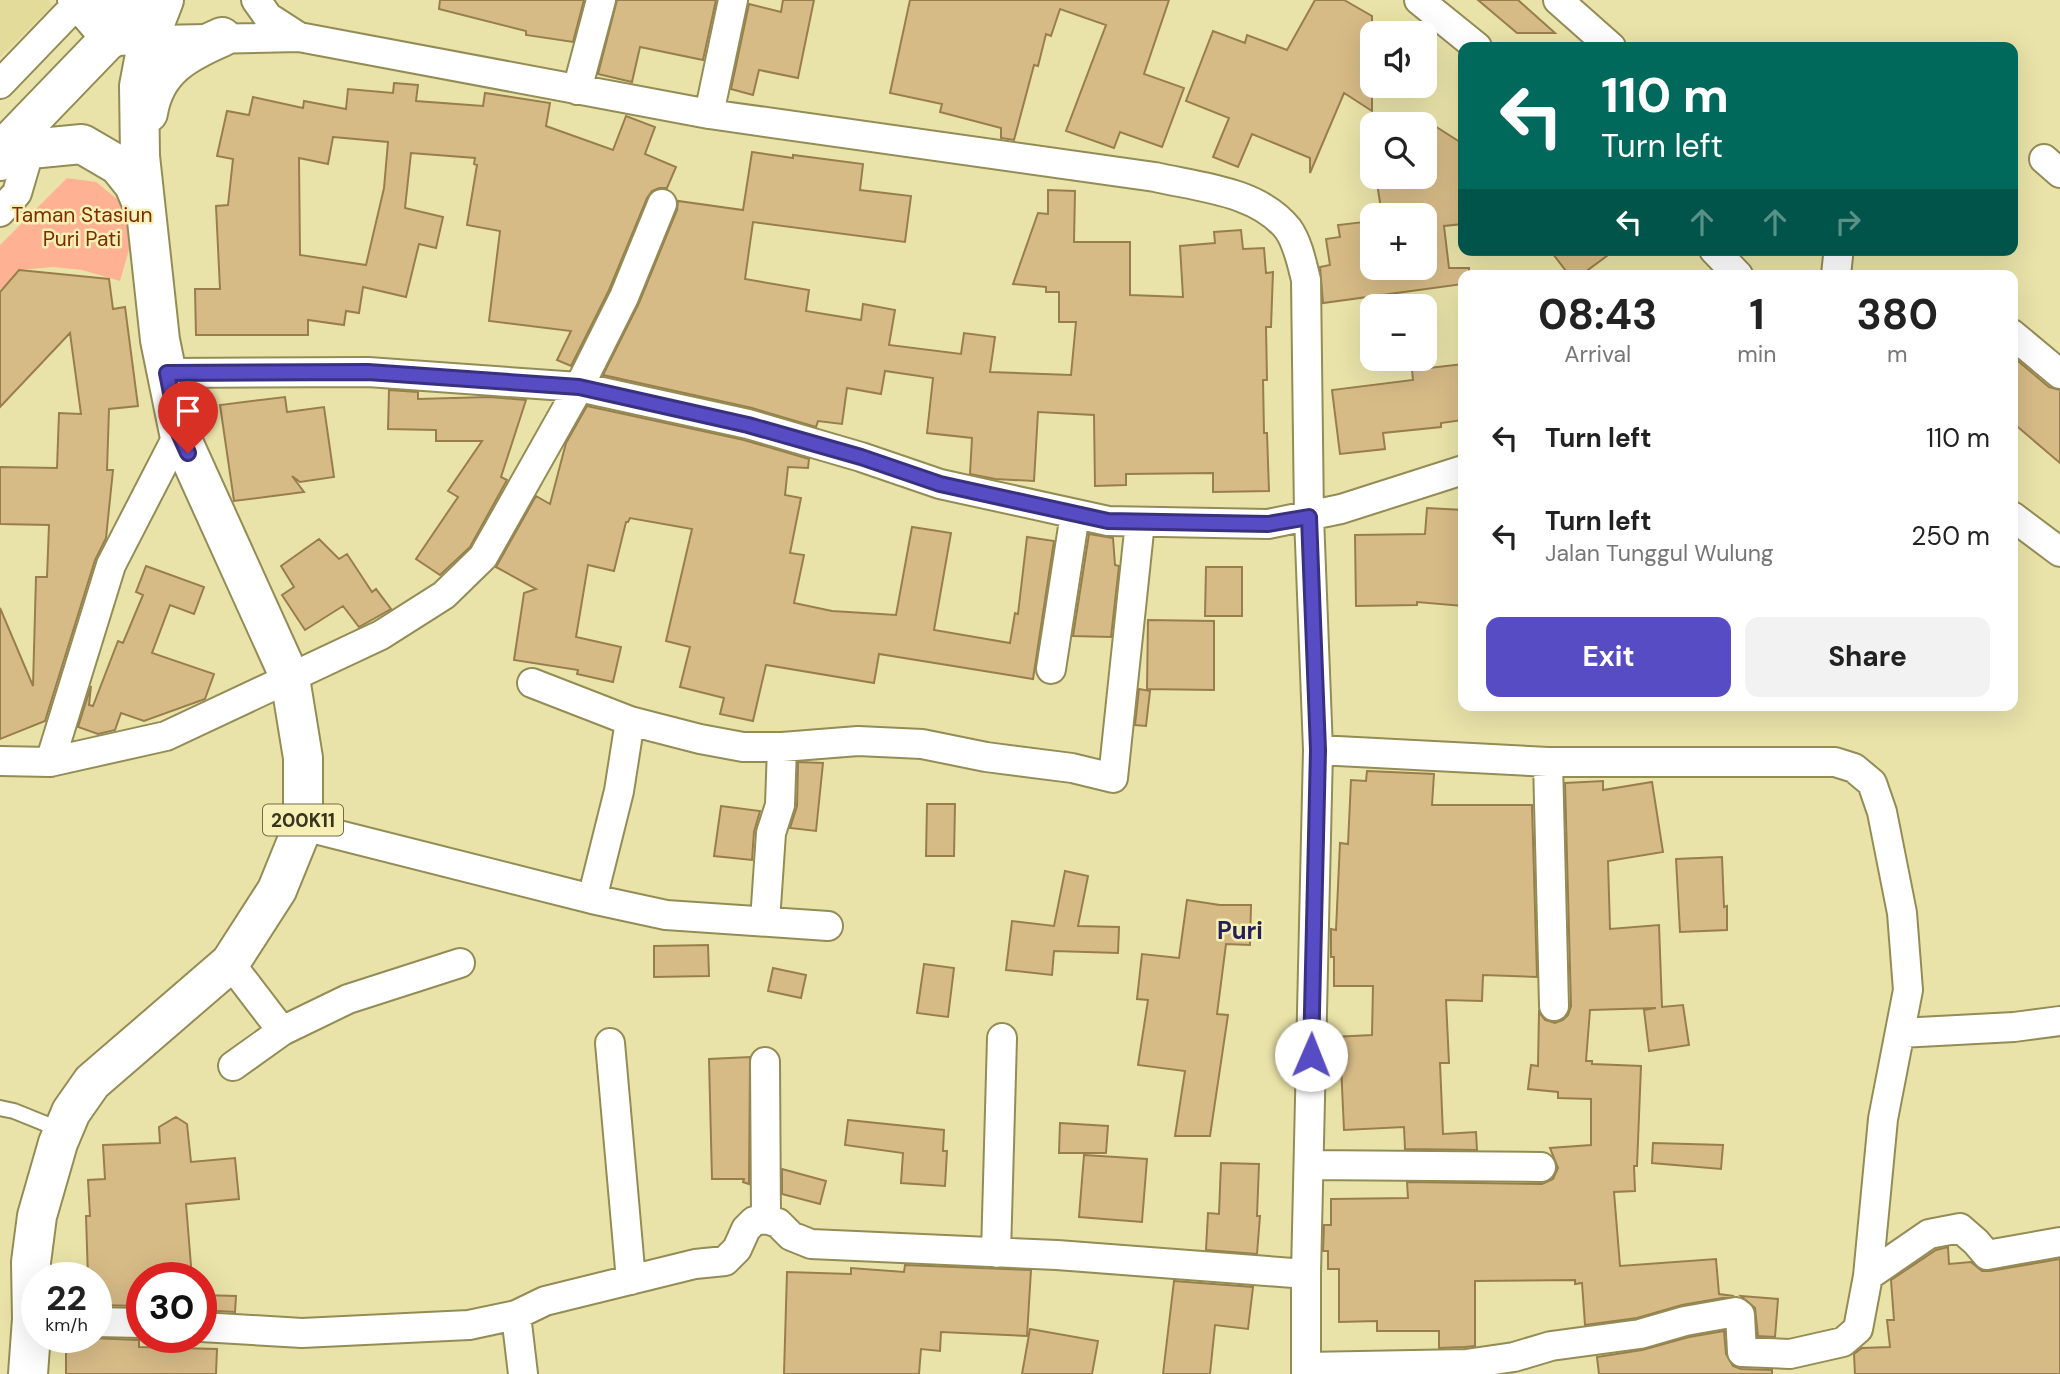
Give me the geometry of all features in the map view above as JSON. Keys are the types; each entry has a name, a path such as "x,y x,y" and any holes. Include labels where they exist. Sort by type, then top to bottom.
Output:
{"main road":[{"path":"107,41 117,0"},
{"path":"10,154 41,109 107,41 138,23 162,0"},
{"path":"147,208 140,156 139,86 148,40 162,0"},
{"path":"140,156 149,104 157,85 180,57 222,37"},
{"path":"10,154 82,144 118,165 147,208"},
{"name":"200K11","path":"31,1262 37,1216 71,1112 92,1082 230,963 276,890 303,826 303,758 290,678 179,433 160,340 147,208"},
{"name":"200K11","path":"28,1374 30,1353"}],"street":[{"path":"256,0 268,17 299,37"},
{"path":"577,90 601,0"},
{"path":"709,114 733,0"},
{"path":"1419,0 1471,42"},
{"path":"1558,0 1605,42"},
{"path":"0,85 77,2 107,41 299,37 709,114 1155,177 1219,191 1255,203 1272,214 1289,231 1306,280 1309,517 1318,750 1306,1370 1466,1364 1514,1357 1551,1346 1640,1334 1685,1321 1736,1312 1740,1315 1742,1352 1791,1364 1843,1342 1858,1329 1868,1276 1883,1119 1909,990 1902,913 1882,812 1872,783 1854,768 1835,762 1548,761 1318,750"},
{"path":"0,212 17,193 10,154"},
{"path":"0,761 50,762 166,736 382,635 444,595 484,557 579,387 624,297 662,204"},
{"path":"1720,256 1733,270"},
{"path":"2018,339 2060,374"},
{"path":"167,373 368,372 579,387 748,425 861,457 940,484 1108,521 1268,524 1341,509 1458,472"},
{"path":"50,762 111,565 179,433"},
{"path":"1051,669 1075,514"},
{"path":"2018,520 2060,552"},
{"path":"532,683 630,721 743,747 858,741 922,744 986,757 1072,768 1112,778 1140,522"},
{"path":"592,899 618,790 630,721"},
{"path":"765,921 771,833 780,805 782,747"},
{"path":"1548,761 1554,1006"},
{"path":"303,826 666,915 828,926"},
{"path":"230,963 282,1031"},
{"path":"233,1066 282,1031 348,999 460,963"},
{"path":"1900,1033 2014,1027 2060,1021"},
{"path":"996,1253 1002,1038"},
{"path":"610,1042 631,1280"},
{"path":"765,1062 766,1219"},
{"path":"1309,1166 1541,1167"},
{"path":"217,1328 302,1334 469,1325 516,1315 545,1301 695,1264 725,1261 737,1249 746,1229 754,1221 766,1219 778,1223 791,1236 811,1244 1057,1255 1306,1274"},
{"path":"1868,1276 1928,1234 1960,1228 1987,1255 2060,1242"},
{"path":"516,1315 523,1374"}],"lane":[{"path":"0,1108 63,1131"}],"shaded area":[{"path":"0,0 49,0 52,6 0,57"}],"green space":[{"name":"Taman Stasiun Puri Pati","path":"67,178 96,182 117,199 125,213 130,246 120,281 82,270 53,267 19,270 0,290 0,245"}],"building":[{"path":"440,0 584,0 573,42 526,35 526,31 439,9"},
{"path":"617,0 716,0 703,60 640,47 632,82 598,74"},
{"path":"783,0 814,0 798,78 759,70 753,95 731,89 749,4 781,12"},
{"path":"910,0 1169,0 1144,74 1184,88 1162,147 1120,132 1114,148 1066,131 1106,25 1060,9 1051,36 1046,34 1038,66 1034,65 1014,140 1001,138 1001,128 940,112 942,104 890,93"},
{"path":"1315,0 1344,0 1372,16 1372,21 1360,21 1360,98 1372,98 1372,111 1344,93 1310,173 1310,158 1252,134 1238,167 1213,157 1229,118 1186,101 1213,31 1245,43 1247,35 1287,50"},
{"path":"1478,0 1518,0 1555,33 1517,33"},
{"path":"394,83 418,85 416,101 483,106 485,93 550,103 546,126 613,150 626,116 655,127 645,154 676,167 667,188 652,191 647,198 609,290 571,366 557,360 571,331 489,321 500,231 467,225 477,165 474,164 475,158 411,153 405,208 443,217 436,248 419,244 406,297 363,287 359,313 346,311 344,325 308,320 308,335 196,335 195,289 220,289 216,206 228,205 233,159 217,156 227,111 249,115 253,97 303,108 304,101 346,109 348,89 393,93","holes":["333,137 388,142 384,188 366,265 300,255 299,158 328,164"]},
{"path":"1437,127 1458,141 1458,225 1444,226 1449,268 1469,270 1458,270 1458,285 1389,294 1360,294 1360,298 1323,303 1320,267 1330,265 1326,239 1340,237 1338,225 1360,222 1360,280 1437,280 1437,203 1380,203 1378,189 1437,189"},
{"path":"752,152 863,164 860,190 911,196 905,242 753,222 745,279 809,290 806,311 861,320 863,304 895,310 889,345 961,354 964,333 995,337 990,372 1071,375 1076,322 1059,322 1059,292 1046,292 1046,287 1013,284 1038,213 1048,214 1048,190 1075,191 1074,242 1130,242 1130,295 1183,297 1180,246 1215,243 1214,232 1241,230 1243,249 1264,248 1266,273 1273,272 1271,327 1266,327 1267,380 1263,380 1269,491 1213,492 1213,473 1126,474 1126,485 1095,486 1094,415 1038,412 1034,481 995,479 970,474 972,438 927,433 933,378 885,371 881,394 847,388 842,424 818,421 816,427 752,408 603,375 639,303 677,210 678,201 743,210"},
{"path":"1555,256 1607,256 1588,270 1565,270"},
{"path":"19,270 109,279 113,309 125,307 138,406 109,409 107,470 113,470 106,538 95,560 45,721 0,739 0,608 33,686 36,577 47,577 49,525 0,524 0,467 57,468 59,413 81,414 70,333 0,407 0,292"},
{"path":"2018,361 2049,387 2060,390 2060,463 2018,427"},
{"path":"1458,365 1458,421 1441,423 1441,427 1383,433 1385,449 1340,454 1332,390 1413,380 1412,371 1437,371 1437,367"},
{"path":"389,390 418,392 418,399 489,397 526,400 501,477 507,480 470,547 440,575 416,559 458,497 448,491 482,441 436,441 436,430 388,429"},
{"path":"285,397 287,412 324,407 334,477 300,482 292,476 304,492 234,501 220,405"},
{"path":"587,406 744,440 809,459 808,468 788,467 785,495 801,498 790,553 804,555 794,603 832,611 896,615 912,527 951,533 934,630 1010,643 1015,613 1018,614 1027,537 1054,541 1033,679 879,654 874,683 766,665 753,721 720,714 724,698 680,687 690,647 666,641 692,529 630,518 626,522 614,571 588,565 576,637 621,647 613,682 577,674 578,670 514,660 524,593 536,589 496,567 536,496 550,504 566,443"},
{"path":"1427,508 1458,510 1458,606 1417,602 1417,605 1356,606 1355,535 1425,534"},
{"path":"1089,534 1113,538 1115,565 1119,566 1111,637 1073,636"},
{"path":"319,539 339,559 347,554 372,592 376,589 391,609 359,627 343,606 305,630 282,595 294,587 281,566"},
{"path":"146,566 204,587 194,614 170,605 152,653 214,674 205,699 144,721 121,713 115,730 98,734 78,727 91,686 89,705 93,706 118,641 123,643 143,595 136,592"},
{"path":"1206,567 1242,567 1242,616 1205,616"},
{"path":"1148,620 1214,621 1214,690 1147,689"},
{"path":"1139,689 1150,691 1146,726 1135,725"},
{"path":"798,762 823,763 816,831 790,828 797,806"},
{"path":"1367,771 1434,774 1432,805 1532,805 1537,977 1483,975 1482,1001 1446,1000 1449,1063 1440,1063 1443,1134 1476,1132 1477,1150 1405,1149 1404,1127 1344,1130 1341,1065 1335,1066 1333,1037 1372,1035 1373,986 1334,986 1331,929 1336,930 1340,843 1348,844 1351,780 1366,781"},
{"path":"1603,781 1603,790 1652,782 1663,852 1608,861 1610,929 1659,925 1662,1007 1683,1005 1689,1045 1649,1051 1644,1010 1656,1008 1590,1010 1586,1061 1592,1061 1592,1064 1641,1066 1637,1166 1634,1166 1635,1191 1614,1192 1620,1266 1716,1259 1719,1294 1734,1296 1682,1305 1637,1318 1585,1325 1582,1283 1575,1284 1575,1280 1475,1281 1475,1346 1465,1347 1439,1348 1439,1331 1377,1331 1377,1321 1339,1322 1339,1269 1328,1269 1328,1251 1323,1251 1324,1225 1331,1225 1331,1199 1408,1198 1407,1182 1542,1184 1553,1179 1558,1168 1550,1148 1591,1145 1591,1099 1558,1098 1558,1092 1528,1089 1531,1065 1538,1066 1539,1012 1545,1020 1555,1023 1568,1015 1571,1006 1565,783"},
{"path":"927,804 955,804 954,856 926,856"},
{"path":"721,806 760,811 754,832 752,860 714,856"},
{"path":"1722,857 1727,930 1680,932 1676,859"},
{"path":"1065,871 1088,876 1078,926 1119,927 1118,953 1054,951 1052,975 1006,970 1012,921 1054,926"},
{"path":"1187,900 1220,905 1251,905 1250,945 1226,944 1217,1014 1228,1015 1210,1136 1175,1136 1185,1071 1138,1065 1148,1000 1137,999 1142,954 1179,958"},
{"path":"708,945 709,976 654,977 654,946"},
{"path":"924,964 954,968 948,1017 917,1013"},
{"path":"773,968 806,975 801,998 768,991"},
{"path":"750,1057 749,1184 743,1182 744,1179 712,1179 709,1059"},
{"path":"176,1117 187,1124 191,1162 235,1158 239,1199 186,1204 191,1262 126,1262 126,1306 112,1305 112,1262 87,1262 86,1216 90,1216 88,1180 105,1179 103,1145 160,1143 159,1127"},
{"path":"848,1120 944,1130 943,1151 947,1151 945,1186 901,1183 903,1153 845,1145"},
{"path":"1060,1123 1108,1126 1106,1153 1059,1153"},
{"path":"1653,1143 1723,1145 1721,1169 1652,1163"},
{"path":"1084,1155 1147,1159 1142,1222 1079,1217"},
{"path":"1221,1163 1259,1164 1257,1216 1260,1216 1257,1254 1206,1250 1208,1213 1219,1214"},
{"path":"782,1169 826,1181 820,1204 782,1194"},
{"path":"1948,1247 1949,1264 1971,1262 1982,1271 2060,1259 2060,1374 1855,1374 1854,1354 1862,1348 1890,1347 1887,1320 1894,1320 1891,1280 1936,1250"},
{"path":"905,1265 1031,1270 1027,1336 941,1332 940,1351 921,1349 919,1374 784,1374 787,1272 851,1274 851,1268 904,1272"},
{"path":"1174,1281 1253,1287 1248,1329 1215,1325 1210,1374 1163,1374"},
{"path":"217,1295 236,1296 235,1312 217,1311"},
{"path":"1741,1296 1778,1299 1775,1337 1758,1336 1755,1308"},
{"path":"1030,1329 1098,1341 1092,1374 1022,1374"},
{"path":"1724,1331 1726,1354 1733,1366 1741,1369 1772,1370 1772,1374 1599,1374 1597,1357 1642,1350"},
{"path":"112,1339 126,1339 126,1353 217,1353 216,1374 66,1374 66,1353 112,1353"}],"district":[{"name":"Puri","path":"1240,931"}],"route":[{"path":"188,453 179,433 167,373 368,372 579,387 642,399 861,457 940,484 1108,521 1268,524 1309,517 1318,750 1311,1055"}]}
